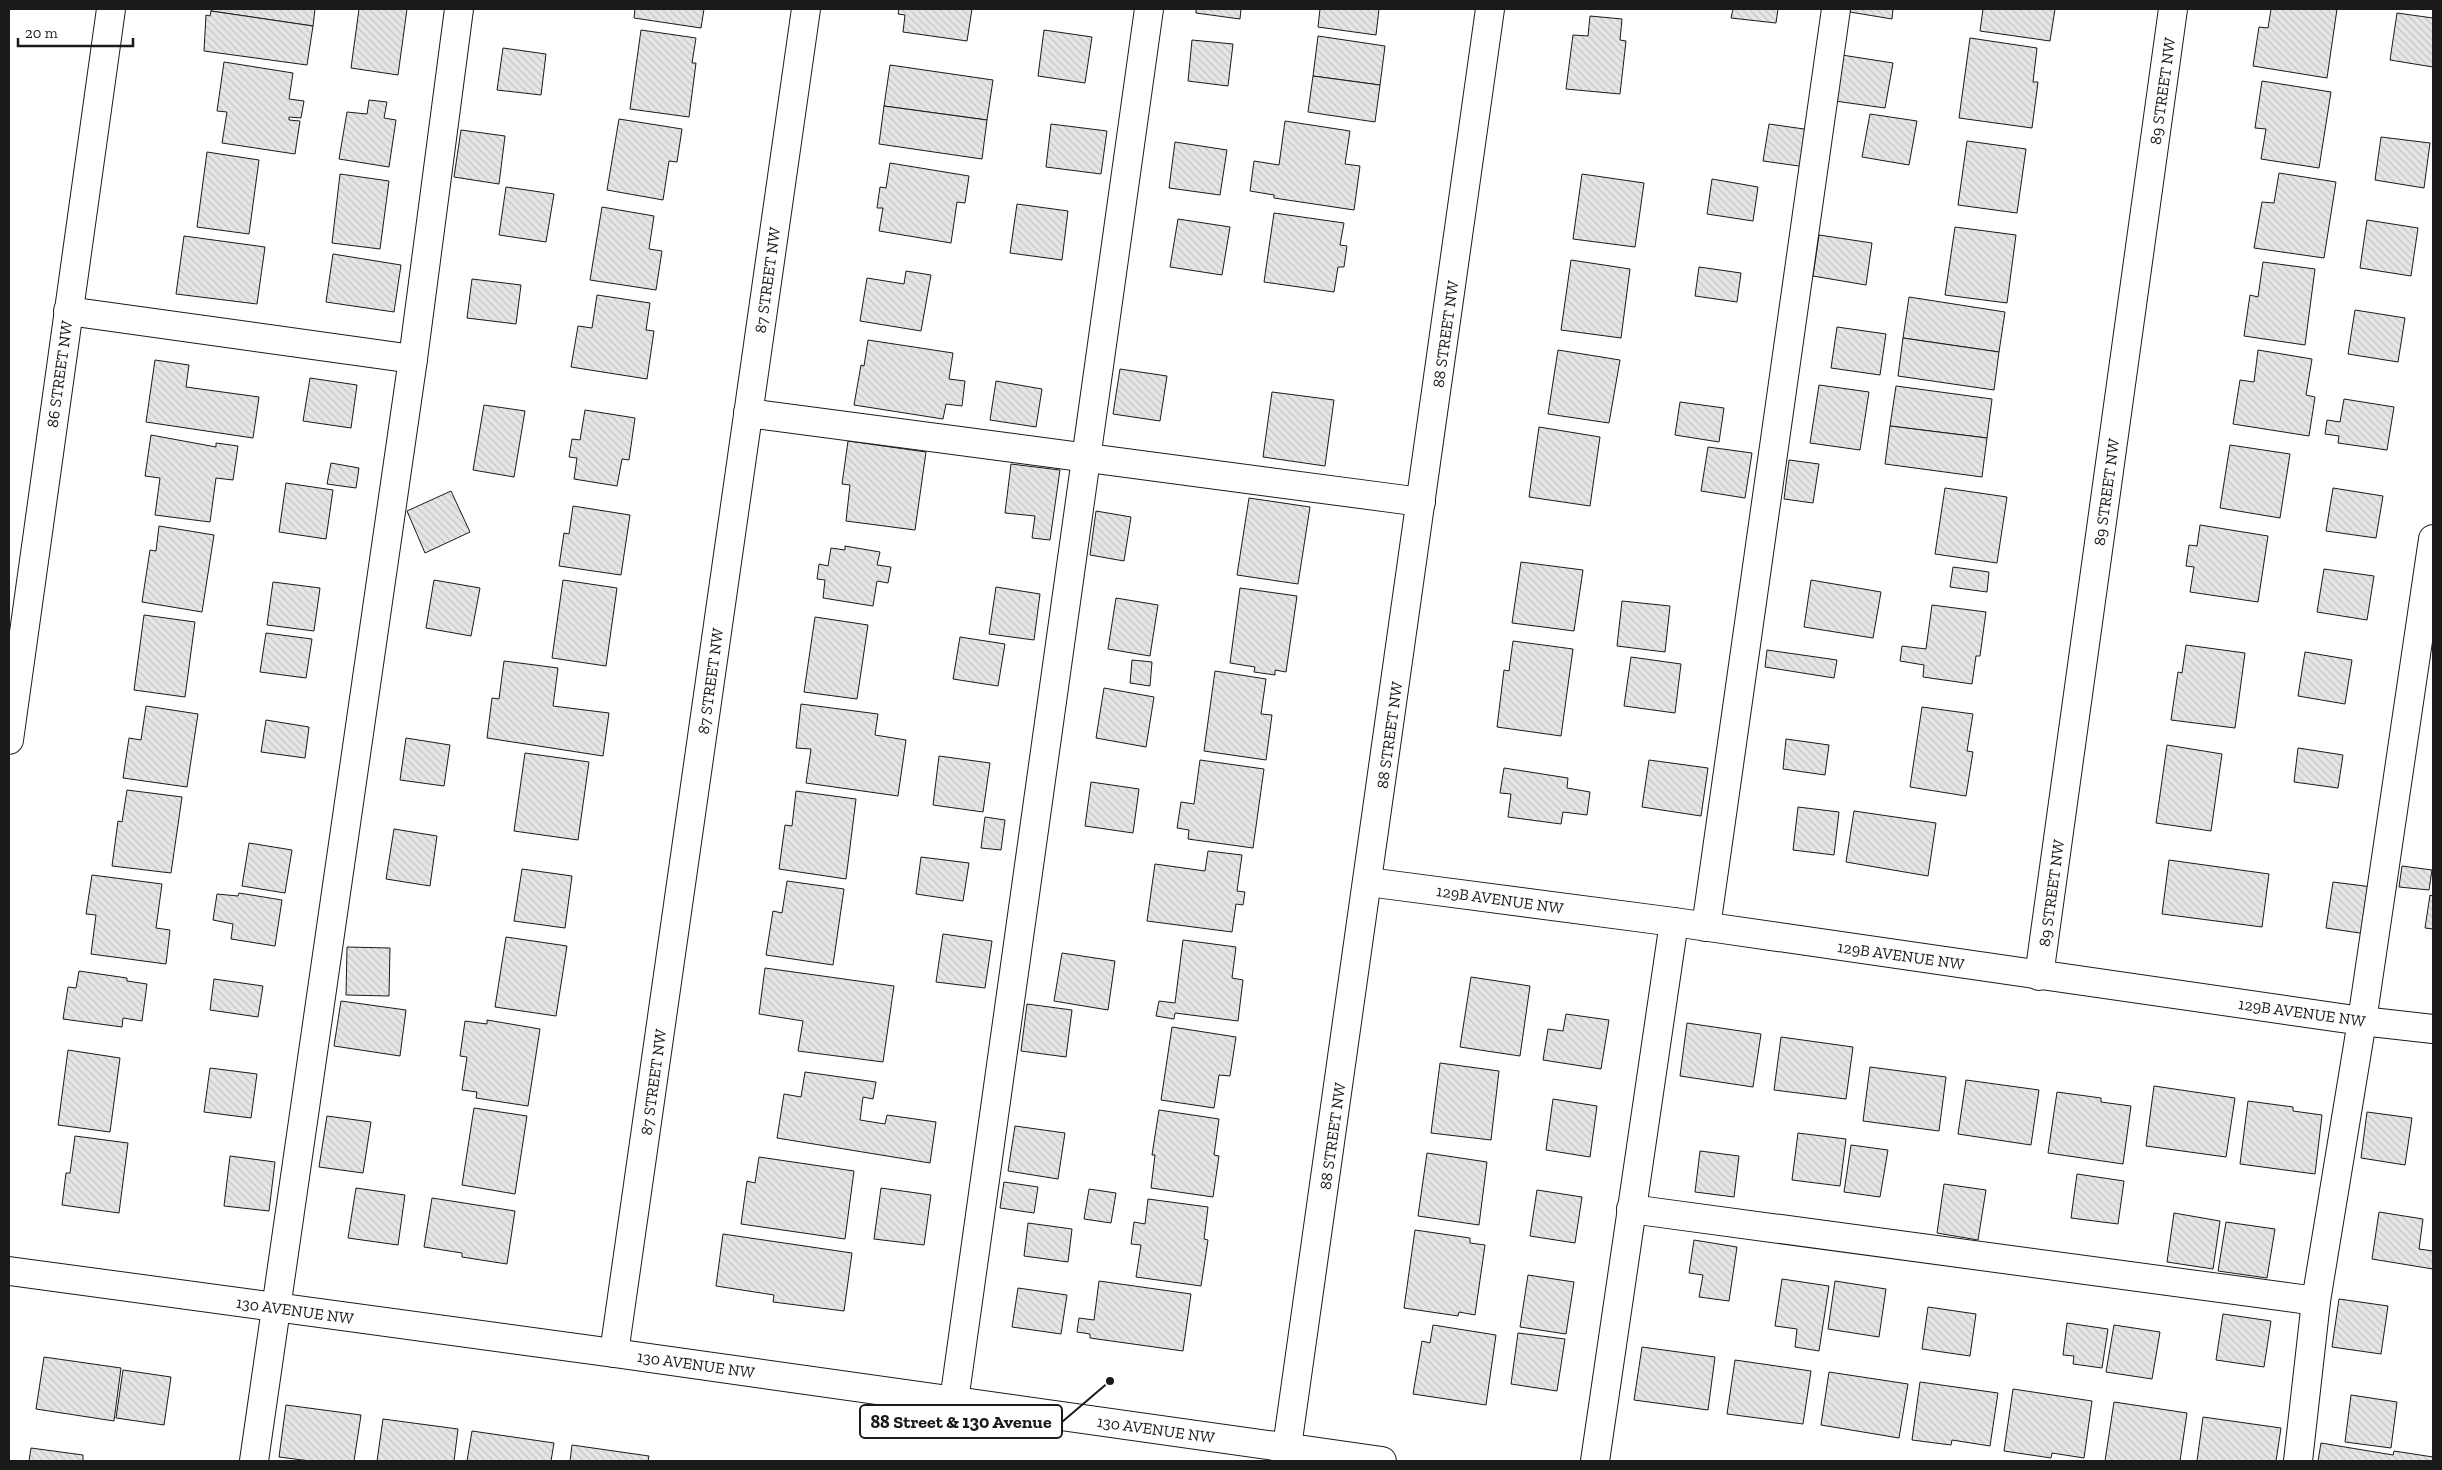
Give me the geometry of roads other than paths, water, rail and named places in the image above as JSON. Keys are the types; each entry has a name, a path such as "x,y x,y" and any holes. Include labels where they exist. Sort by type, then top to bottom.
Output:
{"street":[{"name":"86 STREET NW","path":"9,740 111,9"},
{"path":"254,1461 413,359 459,9"},
{"name":"87 STREET NW","path":"614,1352 806,9"},
{"path":"954,1401 1149,9"},
{"name":"88 STREET NW","path":"1286,1455 1422,502 1490,9"},
{"path":"1706,927 1836,9"},
{"name":"89 STREET NW","path":"2039,976 2173,9"},
{"path":"68,311 413,359"},
{"path":"748,413 1422,502"},
{"path":"2298,1461 2316,1302 2362,1021 2433,539"},
{"name":"129B AVENUE NW","path":"1368,882 1674,922 2039,976 2362,1021 2433,1029"},
{"path":"1595,1461 1674,922"},
{"path":"1631,1208 2316,1302"},
{"name":"130 AVENUE NW","path":"9,1270 614,1352 954,1401 1286,1455 1382,1461"}],"place":[{"name":"88 Street & 130 Avenue","path":"1110,1381"}]}
